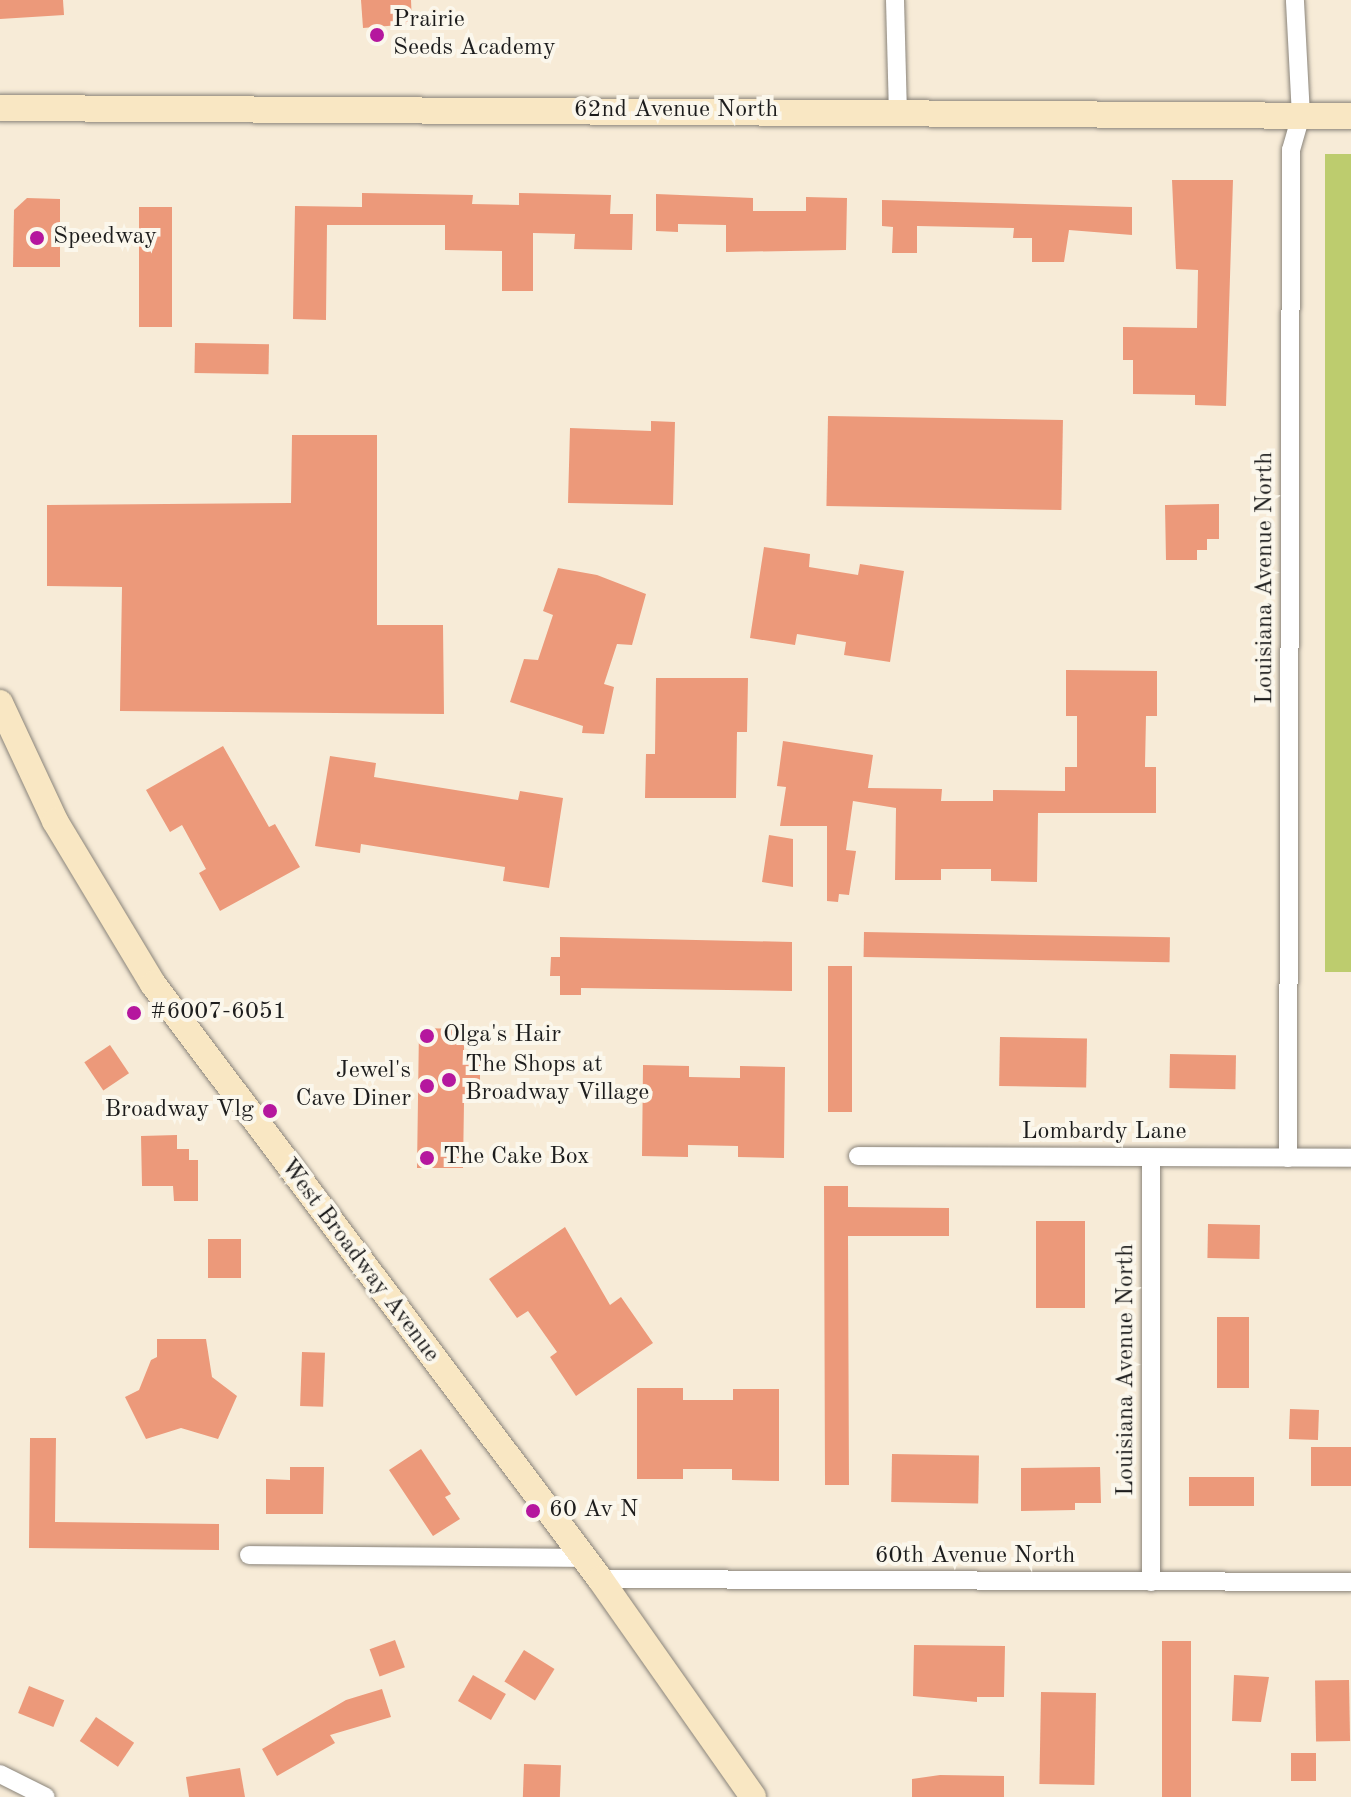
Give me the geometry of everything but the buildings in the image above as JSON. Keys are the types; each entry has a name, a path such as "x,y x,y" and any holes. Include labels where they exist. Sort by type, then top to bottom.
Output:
{"street":[{"path":"895,0 898,113"},
{"name":"Louisiana Avenue North","path":"1288,1158 1291,150 1301,116 1295,0"},
{"name":"62nd Avenue North","path":"0,108 1351,116"},
{"name":"West Broadway Avenue","path":"0,703 55,821 153,984 592,1569 753,1797"},
{"name":"Lombardy Lane","path":"858,1156 1351,1158"},
{"name":"Louisiana Avenue North","path":"1151,1158 1151,1582"},
{"name":"60th Avenue North","path":"249,1555 592,1569 1151,1582 1351,1582"},
{"path":"0,1774 46,1797"}],"green space":[{"path":"1325,154 1351,154 1351,972 1325,972"}],"place":[{"name":"Prairie Seeds Academy","path":"377,35"},
{"name":"Speedway","path":"37,238"},
{"name":"#6007-6051","path":"134,1013"},
{"name":"Olga's Hair","path":"427,1036"},
{"name":"The Shops at Broadway Village","path":"449,1080"},
{"name":"Jewel's Cave Diner","path":"427,1086"},
{"name":"Broadway Vlg","path":"270,1111"},
{"name":"The Cake Box","path":"427,1158"},
{"name":"60 Av N","path":"533,1511"}]}
